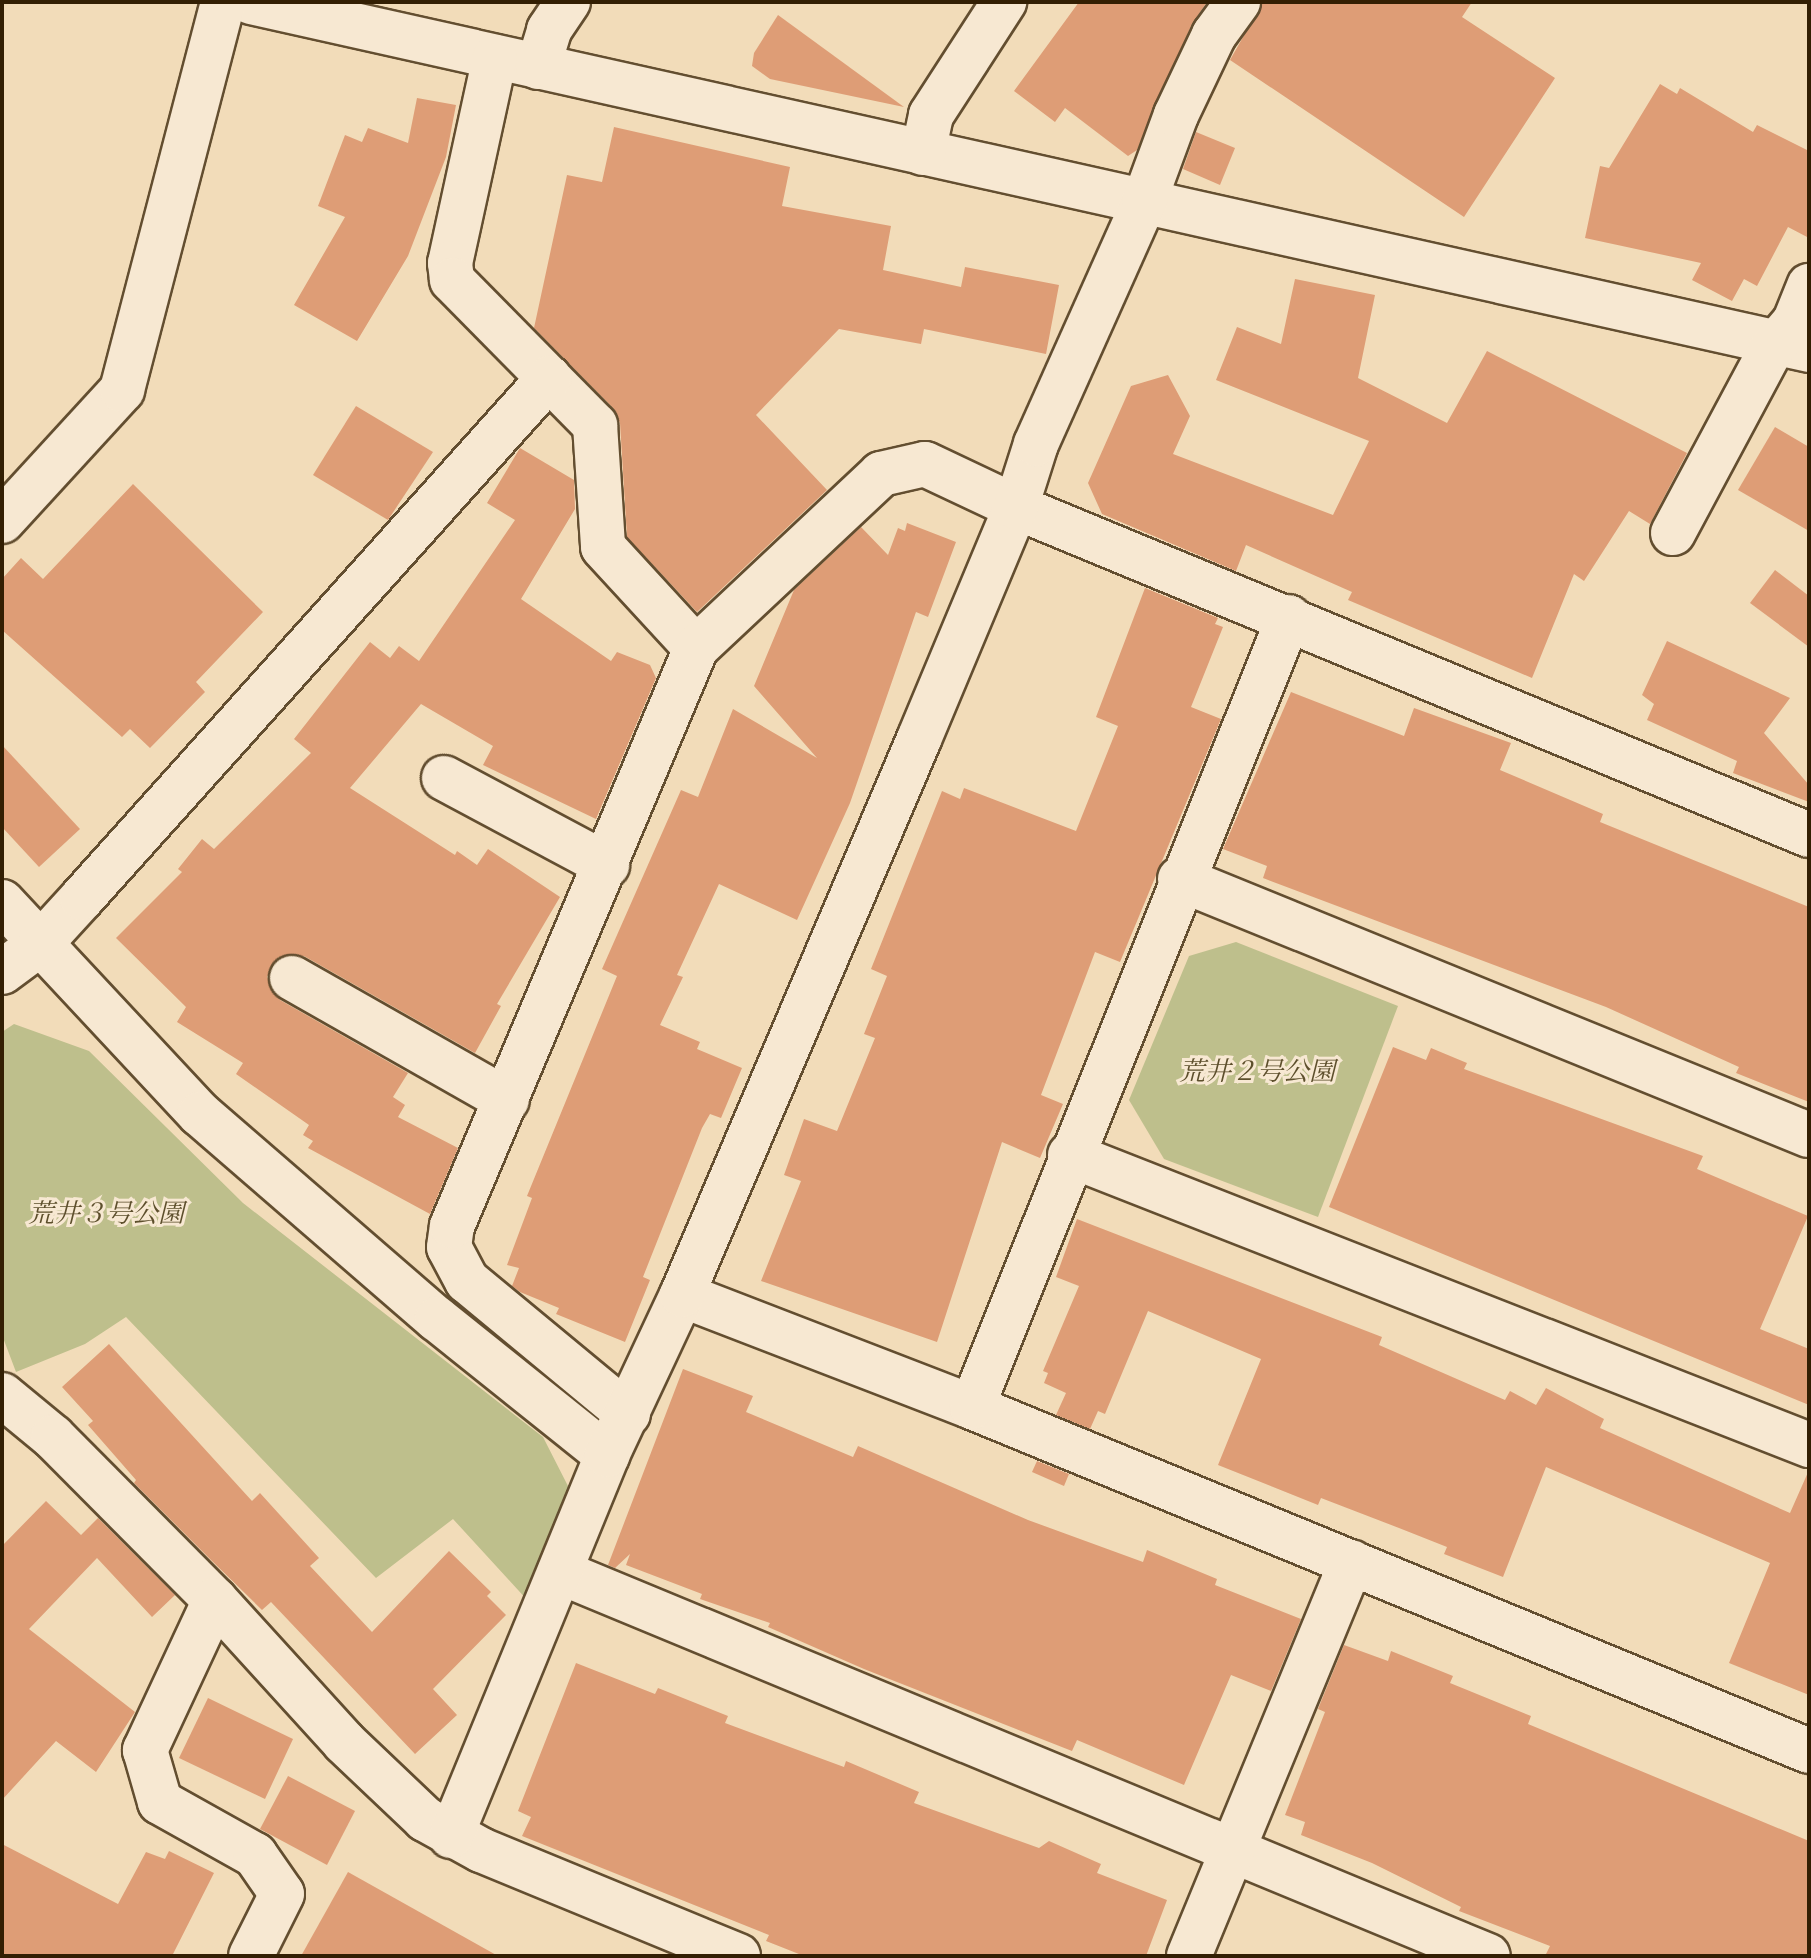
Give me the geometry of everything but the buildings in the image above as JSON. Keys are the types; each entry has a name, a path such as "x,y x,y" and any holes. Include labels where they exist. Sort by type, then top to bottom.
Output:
{"street":[{"path":"2,521 122,390 223,2"},
{"path":"251,2 1793,346"},
{"path":"538,67 545,40 568,2"},
{"path":"923,153 931,115 1004,2"},
{"path":"451,1836 607,1455 682,1295 1016,507 1036,444 1144,202 1176,115 1214,35 1238,2"},
{"path":"495,57 450,263 452,280 595,425 603,547 696,648"},
{"path":"1673,533 1793,346 1795,321 1809,286"},
{"path":"2,972 40,944 549,378"},
{"path":"628,1414 467,1281 449,1247 452,1226 607,865 696,648 881,474 925,464 1016,507 1289,617 1809,835"},
{"path":"972,1407 1180,879 1289,617"},
{"path":"444,778 607,865"},
{"path":"1180,879 1809,1135"},
{"path":"2,902 234,1145 607,1455"},
{"path":"292,978 507,1100"},
{"path":"1070,1155 1809,1445"},
{"path":"682,1295 972,1407 1809,1751"},
{"path":"2,1395 53,1437 215,1600 399,1798 451,1836 738,1956"},
{"path":"1189,1956 1351,1562"},
{"path":"560,1572 1488,1956"},
{"path":"215,1600 145,1750 160,1802 255,1855 282,1894 251,1956"}],"green space":[{"name":"荒井２号公園","path":"1236,942 1398,1006 1318,1217 1164,1159 1129,1100 1189,956"},
{"name":"荒井３号公園","path":"14,1024 89,1051 243,1203 543,1437 569,1488 529,1602 453,1519 376,1578 126,1317 85,1344 16,1372 2,1335 2,1032"}]}
